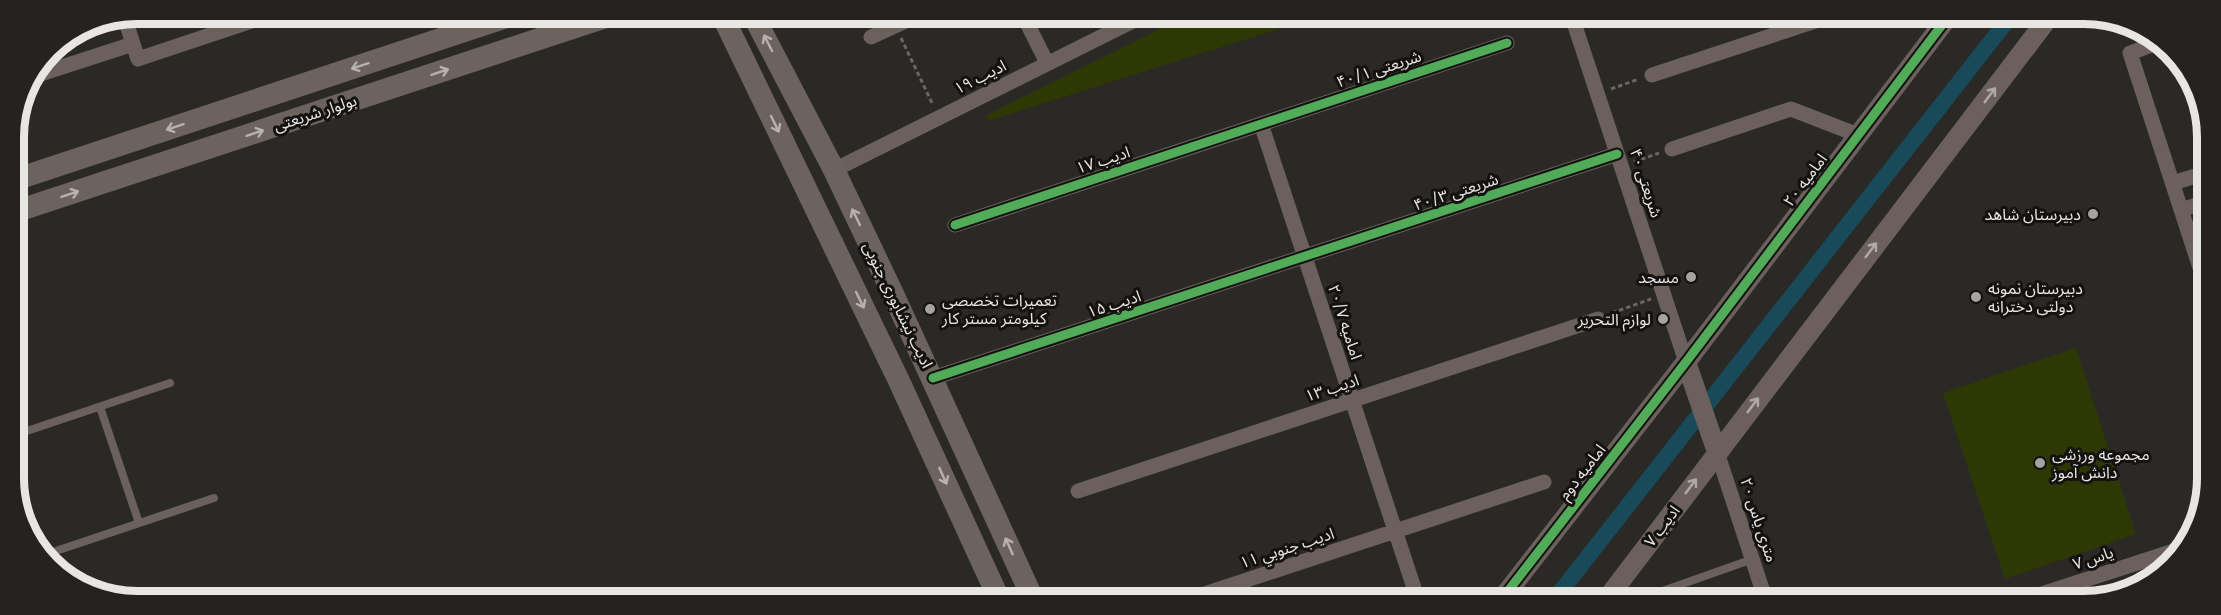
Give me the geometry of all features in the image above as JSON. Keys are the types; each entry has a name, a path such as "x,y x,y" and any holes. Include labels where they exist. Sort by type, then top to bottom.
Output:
{"main road":[{"name":"بولوار شریعتی","path":"24,177 486,24"},
{"name":"بولوار شریعتی","path":"24,209 588,24"},
{"name":"ادیب نیشابوری جنوبی","path":"726,24 899,381 995,591"},
{"name":"ادیب نیشابوری جنوبی","path":"758,24 834,170 933,378 1029,591"}],"street":[{"path":"127,24 136,51"},
{"path":"42,75 236,24"},
{"path":"871,37 888,24"},
{"path":"1028,24 1047,63"},
{"name":"ادیب ۱۹","path":"834,170 1127,24"},
{"name":"شریعتی ۴۰","path":"1575,24 1686,362"},
{"path":"1776,24 1779,33"},
{"path":"1652,75 1807,24"},
{"name":"امامیه ۲۰","path":"1686,362 1942,24"},
{"path":"1717,452 2044,24"},
{"name":"شریعتی ۴۰/۱","path":"1261,124 1507,43"},
{"path":"2151,46 2130,53 2197,259"},
{"path":"1672,149 1791,109 1858,135"},
{"name":"ادیب ۱۷","path":"955,225 1261,124"},
{"name":"امامیه ۲۰/۷","path":"1261,124 1415,591"},
{"name":"شریعتی ۴۰/۳","path":"1305,258 1619,160"},
{"path":"2173,183 2197,175"},
{"path":"2181,210 2197,205"},
{"name":"ادیب ۱۵","path":"933,378 1305,258"},
{"name":"ادیب ۱۳","path":"1078,491 1598,319"},
{"path":"1686,362 1717,452"},
{"name":"امامیه دوم","path":"1508,591 1686,362"},
{"name":"۲۰ متری یاس","path":"1717,452 1763,591"},
{"name":"ادیب ۷","path":"1613,591 1717,452"},
{"name":"ادیب جنوبي ١١","path":"1216,591 1544,482"},
{"name":"یاس ۷","path":"2051,591 2168,553"}],"lane":[{"path":"24,432 170,383"},
{"path":"100,407 139,523"},
{"path":"52,552 214,498"},
{"path":"1662,591 1753,559"}],"path":[{"path":"893,24 939,117"},
{"path":"1597,93 1652,75"},
{"path":"1619,160 1672,149"},
{"path":"1598,319 1664,294"}],"green space":[{"path":"1170,24 1294,24 988,121 987,115"},
{"name":"مجموعه ورزشی دانش آموز","path":"2076,348 2136,534 2005,579 1943,393"}],"waterway":[{"path":"1561,591 2005,24"}],"cycle path":[{"path":"1508,591 1686,362 1943,24"},
{"path":"955,225 1507,43"},
{"path":"933,378 1617,154"}],"place":[{"name":"دبیرستان شاهد","path":"2093,214"},
{"name":"مسجد","path":"1691,277"},
{"name":"دبیرستان نمونه دولتی دخترانه","path":"1976,297"},
{"name":"تعمیرات تخصصی کیلومتر مستر کار","path":"930,309"},
{"name":"لوازم التحریر","path":"1663,319"},
{"name":"مجموعه ورزشی دانش آموز","path":"2040,463"}]}
